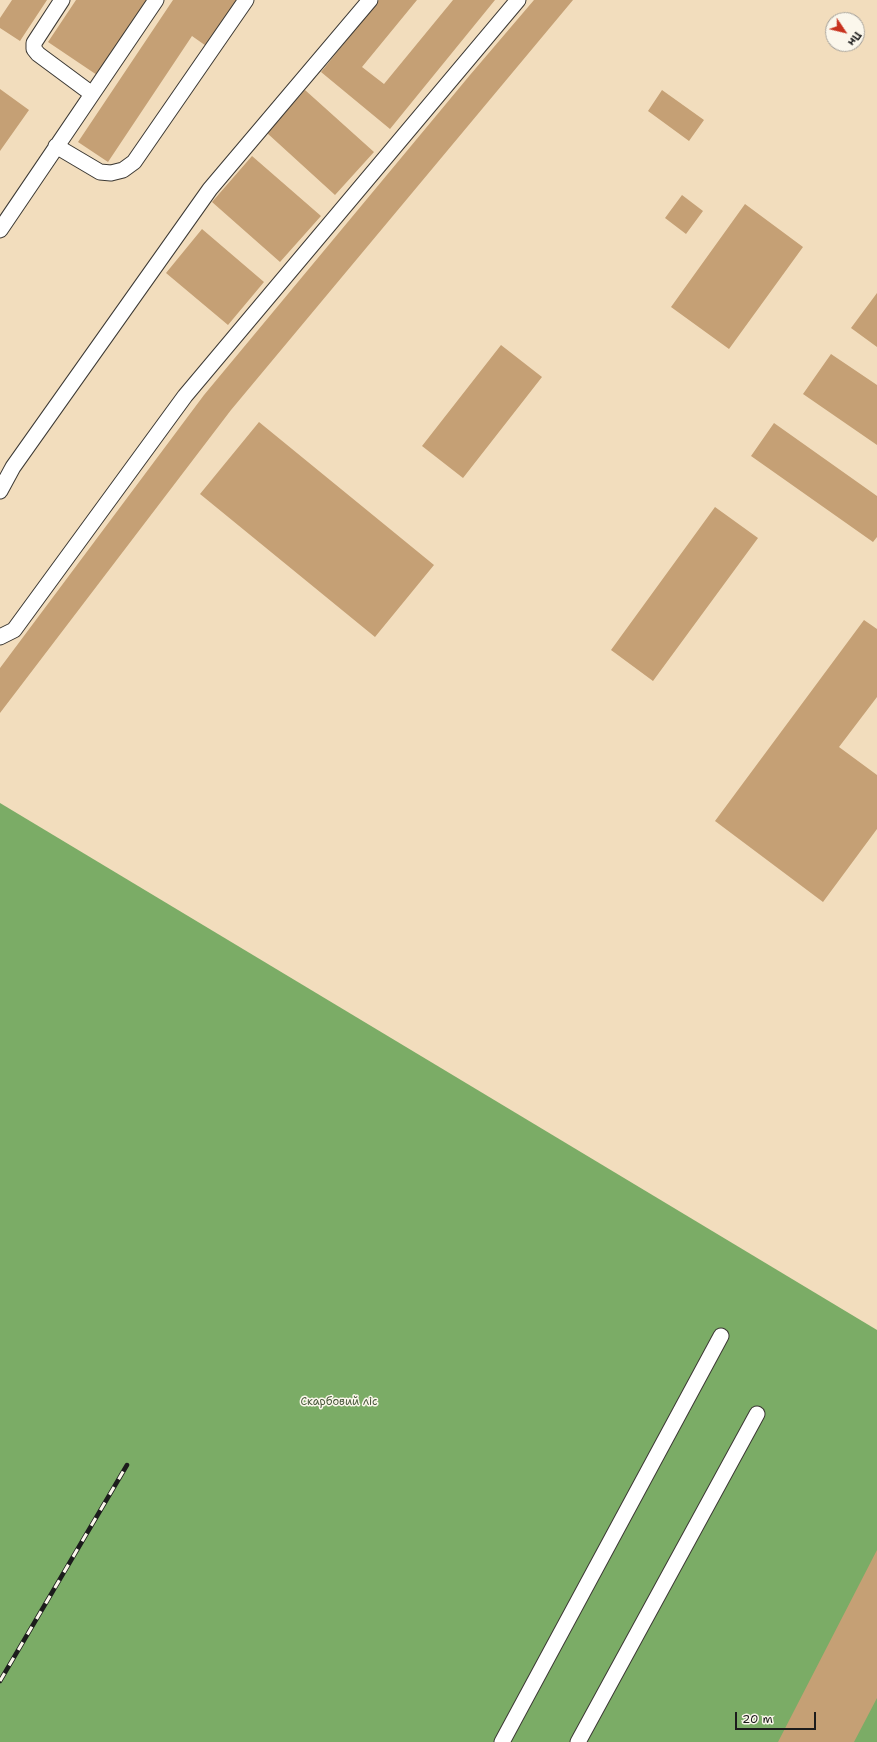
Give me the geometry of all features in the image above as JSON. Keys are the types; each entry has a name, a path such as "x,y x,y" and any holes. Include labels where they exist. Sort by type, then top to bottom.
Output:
{"lane":[{"path":"62,0 34,43 34,49 38,54 92,94"},
{"path":"0,230 156,0"},
{"path":"56,146 100,172 111,174 123,170 134,162 246,0"},
{"path":"0,492 13,467 210,189 370,0"},
{"path":"0,638 14,630 185,396 518,0"},
{"path":"502,1742 721,1336"},
{"path":"578,1742 757,1414"}],"green space":[{"name":"Скарбовий ліс","path":"0,803 877,1330 877,1742 0,1742"}],"building":[{"path":"12,0 47,0 20,41 0,28 0,18"},
{"path":"76,0 147,0 97,75 48,42"},
{"path":"173,0 237,0 240,2 209,48 192,36 108,162 78,142"},
{"path":"379,0 417,0 362,67 384,84 453,0 495,0 390,129 321,72"},
{"path":"534,0 573,0 231,410 0,713 0,668 204,395"},
{"path":"0,89 29,110 0,151"},
{"path":"305,90 374,152 335,195 267,133"},
{"path":"662,90 704,120 689,141 648,111"},
{"path":"252,156 321,216 280,262 212,202"},
{"path":"682,195 703,211 686,234 665,218"},
{"path":"745,204 803,247 729,349 671,307"},
{"path":"202,229 264,282 228,325 166,273"},
{"path":"877,293 877,347 851,328"},
{"path":"501,345 542,377 463,478 422,446"},
{"path":"831,354 877,385 877,445 803,394"},
{"path":"259,422 434,565 375,637 200,494"},
{"path":"774,423 877,496 877,537 873,542 751,456"},
{"path":"715,507 758,538 653,681 611,650"},
{"path":"864,620 877,629 877,697 839,747 877,775 877,829 823,902 715,821"},
{"path":"877,1550 877,1698 854,1742 778,1742"}],"railway":[{"path":"0,1681 127,1465"}]}
